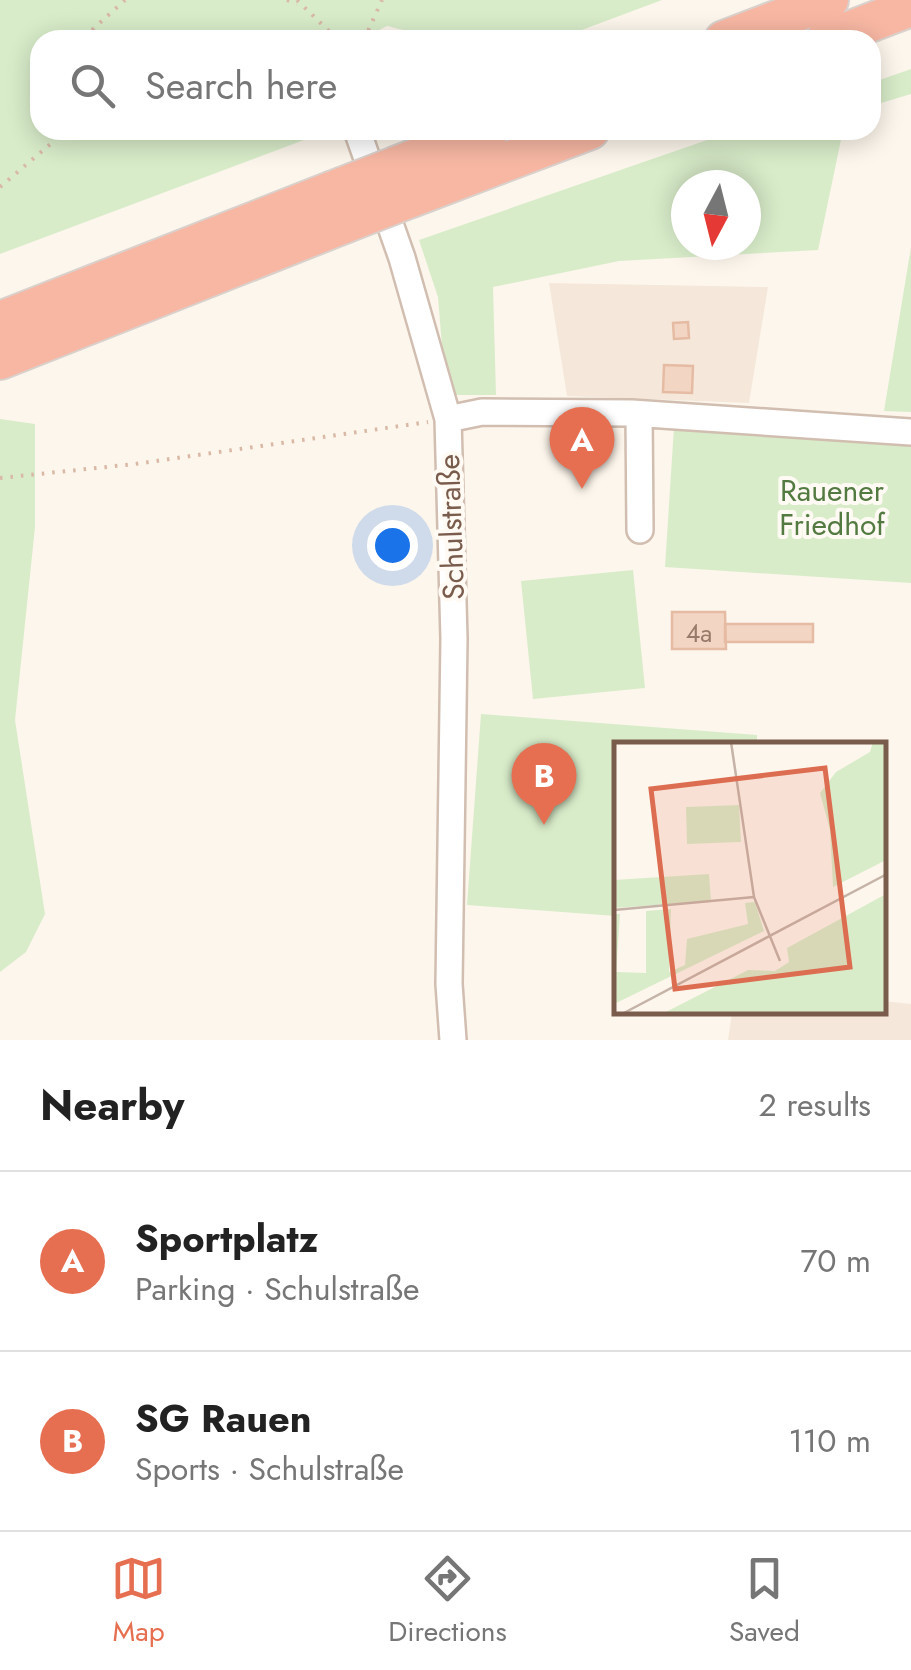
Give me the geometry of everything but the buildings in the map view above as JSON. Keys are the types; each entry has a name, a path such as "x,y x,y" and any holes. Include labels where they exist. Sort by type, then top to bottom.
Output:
{"highway":[{"path":"750,30 829,0"},
{"path":"851,30 911,7"},
{"path":"404,182 473,140"},
{"path":"0,360 338,208 404,182 554,140"},
{"path":"0,321 338,208"}],"street":[{"path":"361,140 402,258 448,419"},
{"name":"Schulstraße","path":"453,1040 449,984 454,638 448,419 482,412 639,414 911,432"},
{"path":"639,414 640,530"}],"path":[{"path":"93,30 125,0"},
{"path":"287,0 299,3 327,30"},
{"path":"368,30 382,0"},
{"path":"0,187 54,140"},
{"path":"0,478 136,464 448,419"}],"shaded area":[{"path":"549,283 768,287 749,403 567,396"},
{"path":"886,1001 911,1004 911,1040 728,1040 732,1015 886,1015"}],"green space":[{"path":"0,0 662,0 582,30 403,30 387,26 379,30 30,30 30,140 304,140 0,254"},
{"path":"911,69 911,94 881,103 881,80"},
{"path":"707,140 841,140 818,250 761,253 761,170 671,170 671,258 619,261 493,287 496,395 446,395 438,297 419,240"},
{"path":"911,247 911,412 884,411"},
{"path":"0,419 35,424 35,527 15,720 45,914 26,952 0,972"},
{"name":"Rauener Friedhof","path":"674,427 911,441 911,583 665,567"},
{"path":"633,570 645,688 533,699 521,581"},
{"path":"481,714 757,735 757,742 614,742 614,916 467,905"}],"place":[{"name":"Sportplatz","path":"582,489"},
{"name":"SG Rauen","path":"544,825"}]}
